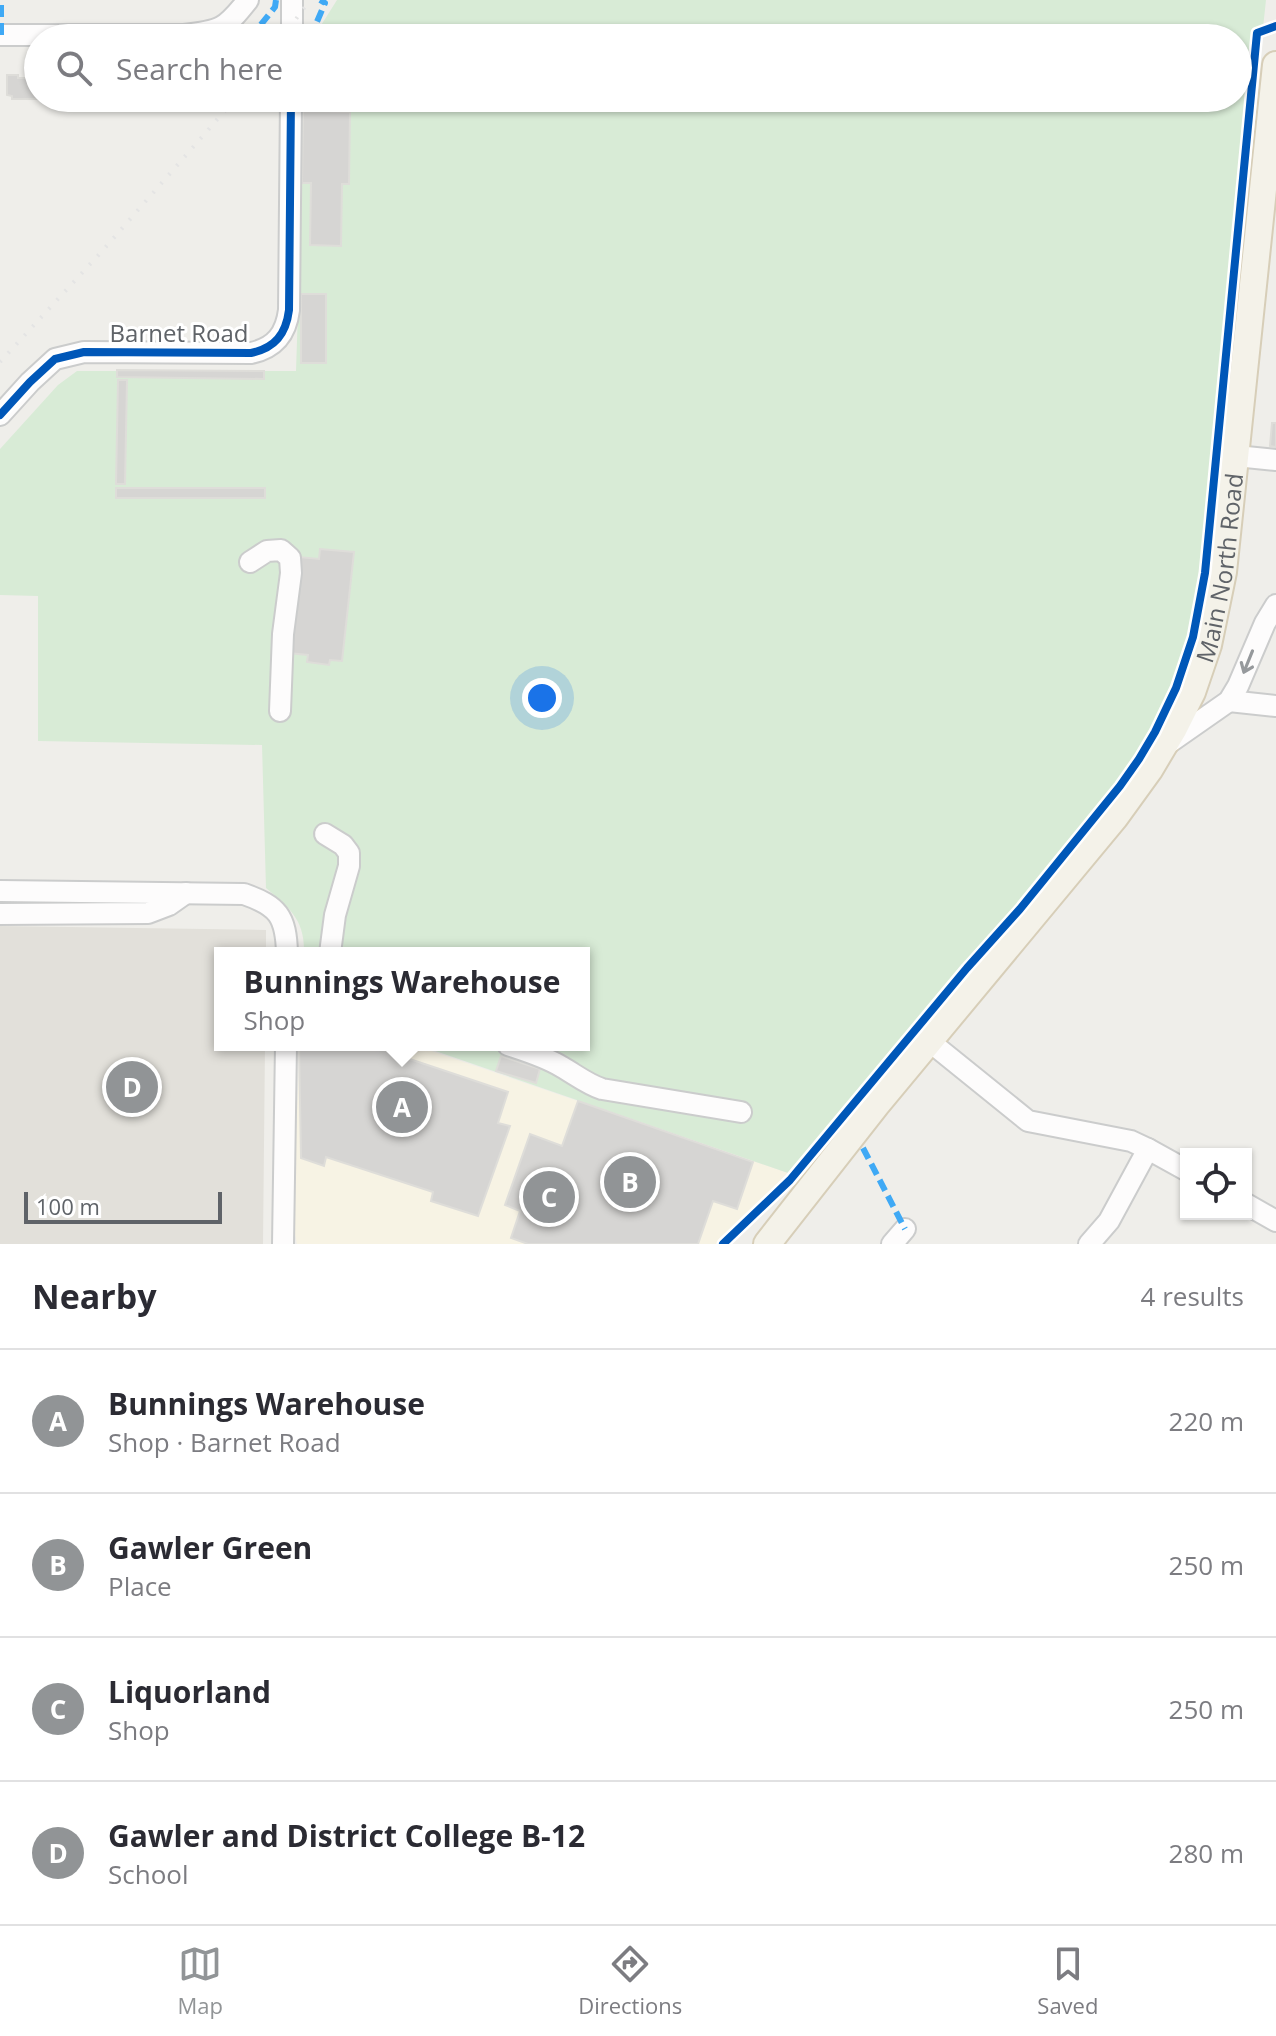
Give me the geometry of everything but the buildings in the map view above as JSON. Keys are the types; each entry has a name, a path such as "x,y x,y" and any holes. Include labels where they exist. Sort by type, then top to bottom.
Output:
{"main road":[{"name":"Main North Road","path":"767,1244 876,1105 1115,817 1149,770 1192,692 1208,645 1223,572 1276,65"},
{"name":"Main North Road","path":"747,1244 876,1105"}],"street":[{"path":"227,24 248,0"},
{"path":"292,0 292,24"},
{"path":"0,35 24,35"},
{"name":"Barnet Road","path":"0,415 55,359 84,352 251,353 270,347 279,338 288,322 289,310 291,112"},
{"path":"1236,456 1276,460"},
{"path":"250,562 267,551 281,550 290,558 280,711"},
{"path":"1163,747 1229,701 1270,614"},
{"path":"1229,701 1276,706"},
{"path":"325,834 343,845 349,853 349,866 335,915 331,947"},
{"path":"0,891 244,894 270,905 279,913 286,947"},
{"path":"0,914 148,913 169,905 186,893"},
{"path":"929,1041 1028,1121 1131,1141 1180,1167"},
{"path":"283,1244 286,1051"},
{"path":"525,1051 602,1089 741,1112"},
{"path":"1089,1244 1109,1221 1148,1149"},
{"path":"1252,1207 1276,1221"}],"shaded area":[{"path":"0,926 266,930 266,947 214,947 214,1051 265,1051 263,1244 0,1244"},
{"path":"300,1051 432,1051 791,1174 726,1244 297,1244 292,1220"}],"green space":[{"path":"337,0 1266,0 1202,598 1164,707 1136,756 1064,850 791,1174 435,1051 590,1051 590,947 304,947 302,931 294,915 266,888 262,745 38,741 38,596 0,595 0,449 58,385 77,371 296,371 305,112 1252,112 1252,24 322,24"}],"railway":[{"path":"292,24 310,0"},
{"path":"0,362 224,112"}],"marked path":[{"path":"1,0 1,35"},
{"path":"261,24 275,7 276,0"},
{"path":"316,24 325,3 320,0"},
{"path":"863,1148 905,1229"}],"cycle path":[{"path":"1252,85 1257,33 1276,26"},
{"path":"0,415 55,359 84,352 251,353 267,348 278,339 289,310 291,112"},
{"path":"723,1244 790,1180 1020,909 1120,786 1155,732 1176,688 1193,637 1205,573 1249,112"}],"place":[{"name":"Gawler and District College B-12","path":"132,1087"},
{"name":"Bunnings Warehouse","path":"402,1107"},
{"name":"Gawler Green","path":"630,1182"},
{"name":"Liquorland","path":"549,1197"}]}
